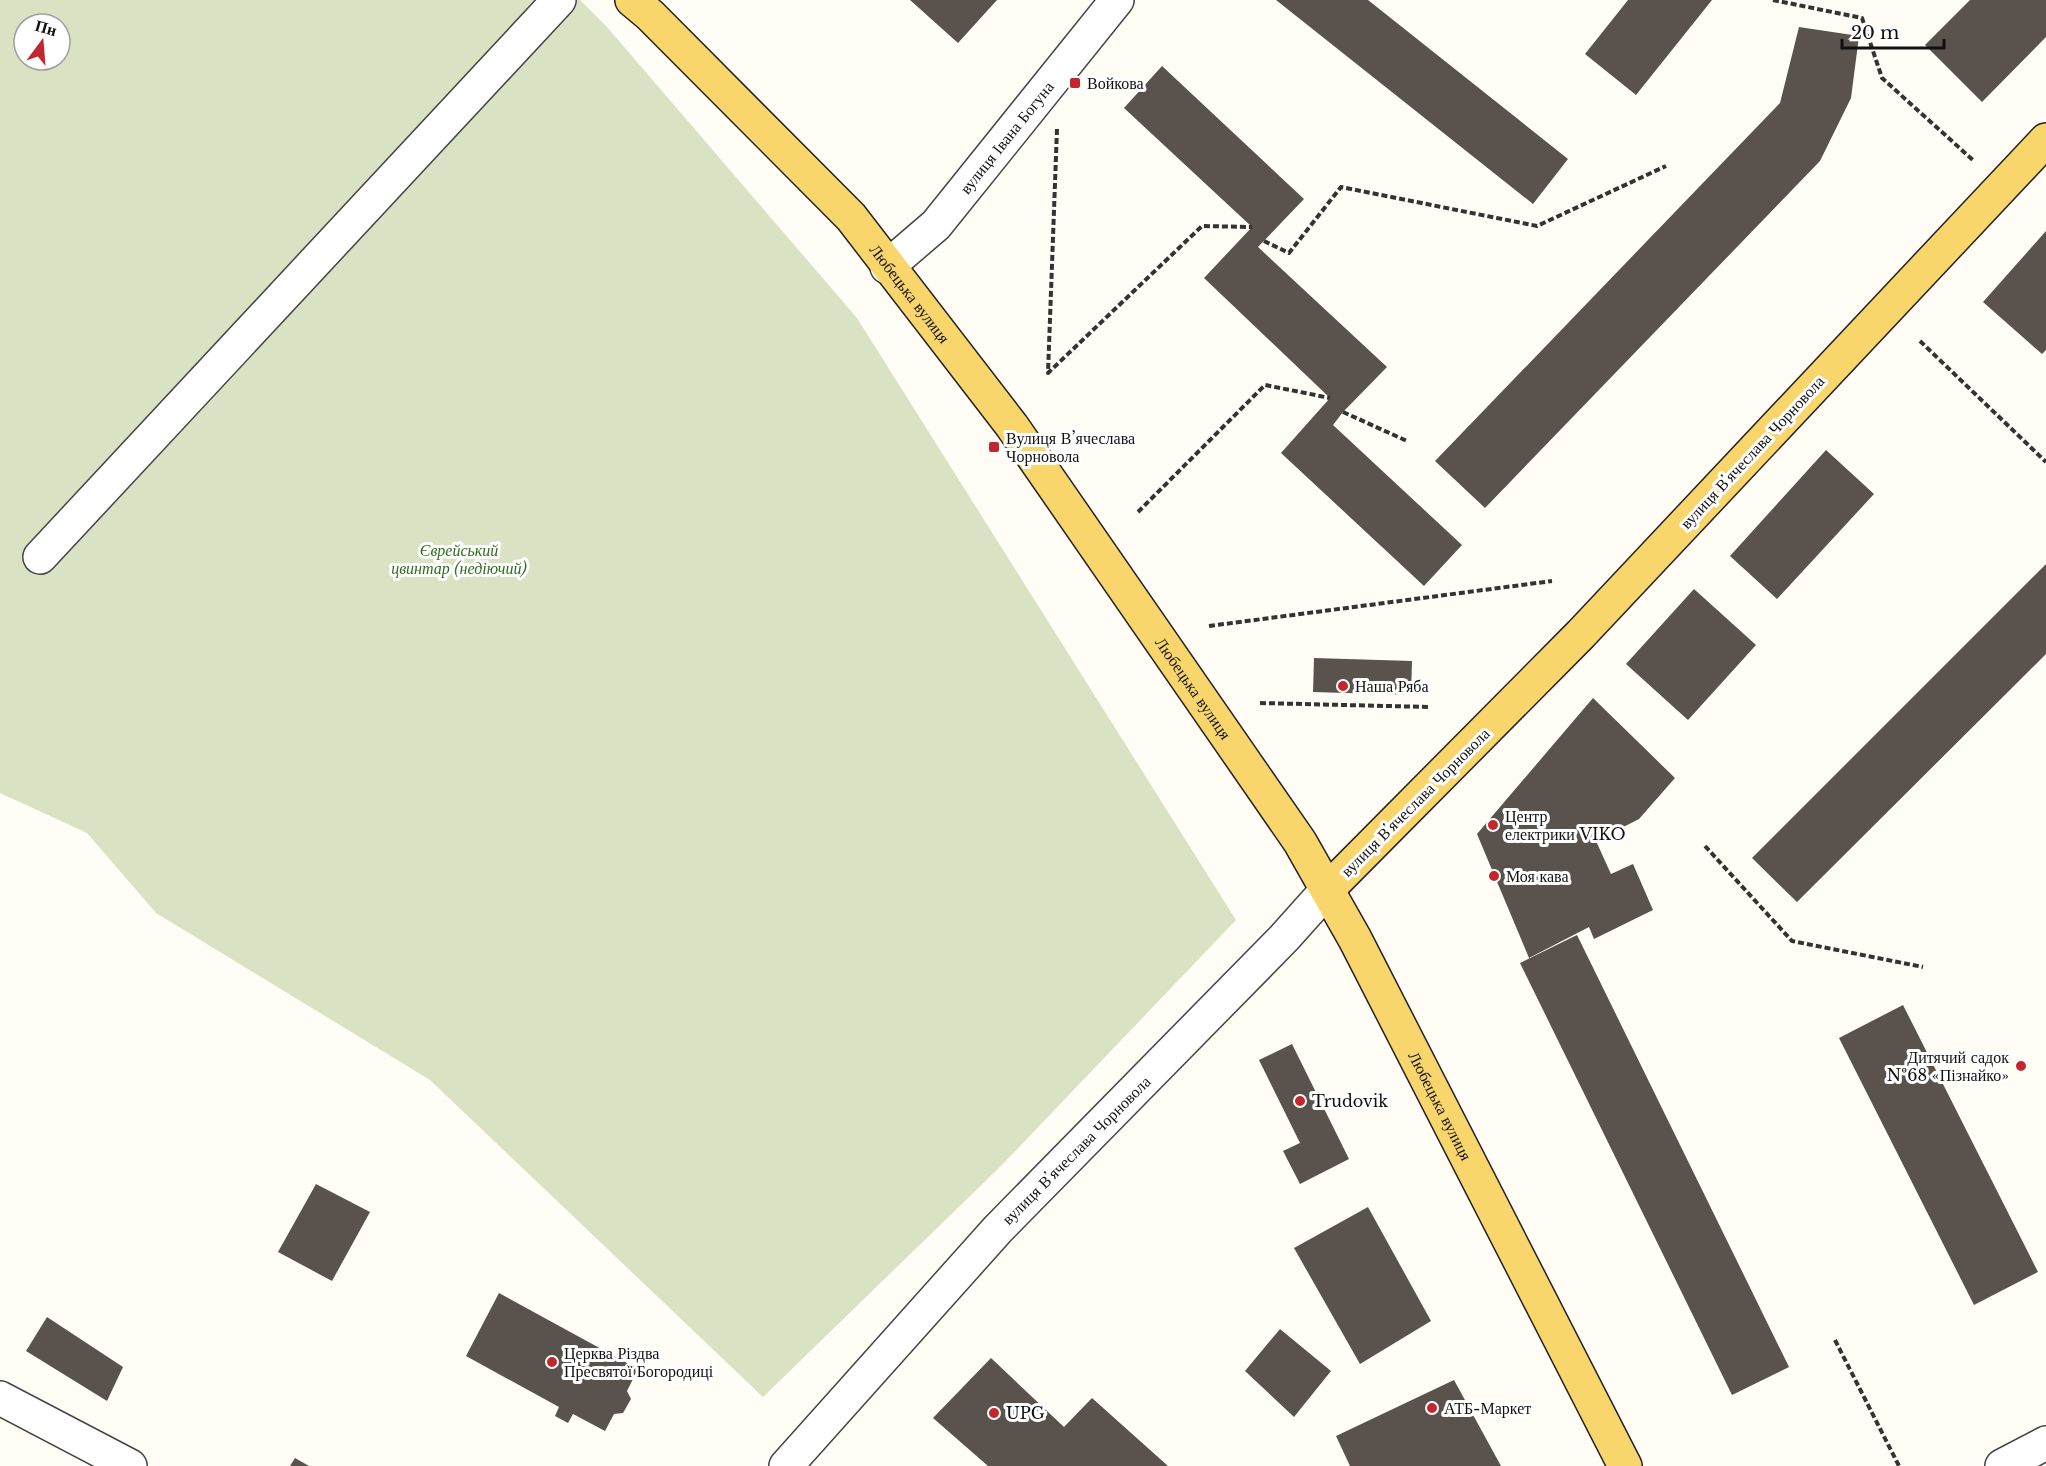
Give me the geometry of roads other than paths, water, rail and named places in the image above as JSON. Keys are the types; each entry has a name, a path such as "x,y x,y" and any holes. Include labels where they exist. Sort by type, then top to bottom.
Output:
{"main road":[{"name":"Любецька вулиця","path":"632,0 650,15 851,217 887,267 1012,426 1300,842 1355,939 1625,1466"},
{"name":"вулиця Вʼячеслава Чорновола","path":"1328,890 1581,634 2046,141"}],"street":[{"path":"40,557 559,0"},
{"name":"вулиця Івана Богуна","path":"887,267 936,225 1117,0"},
{"name":"вулиця Вʼячеслава Чорновола","path":"786,1466 998,1229 1284,938 1328,890"},
{"path":"0,1398 130,1466"},
{"path":"2002,1466 2046,1443"}],"place":[{"name":"Войкова","path":"1075,83"},
{"name":"Вулиця В’ячеслава Чорновола","path":"994,447"},
{"name":"Наша Ряба","path":"1343,686"},
{"name":"Центр електрики VIKO","path":"1493,825"},
{"name":"Моя кава","path":"1494,876"},
{"name":"Дитячий садок №68 «Пізнайко»","path":"2021,1066"},
{"name":"Trudovik","path":"1300,1101"},
{"name":"Церква Різдва Пресвятої Богородиці","path":"552,1362"},
{"name":"АТБ-Маркет","path":"1432,1408"},
{"name":"UPG","path":"994,1413"}],"park label":[{"name":"Єврейський цвинтар (недіючий)","path":"459,559"}]}
